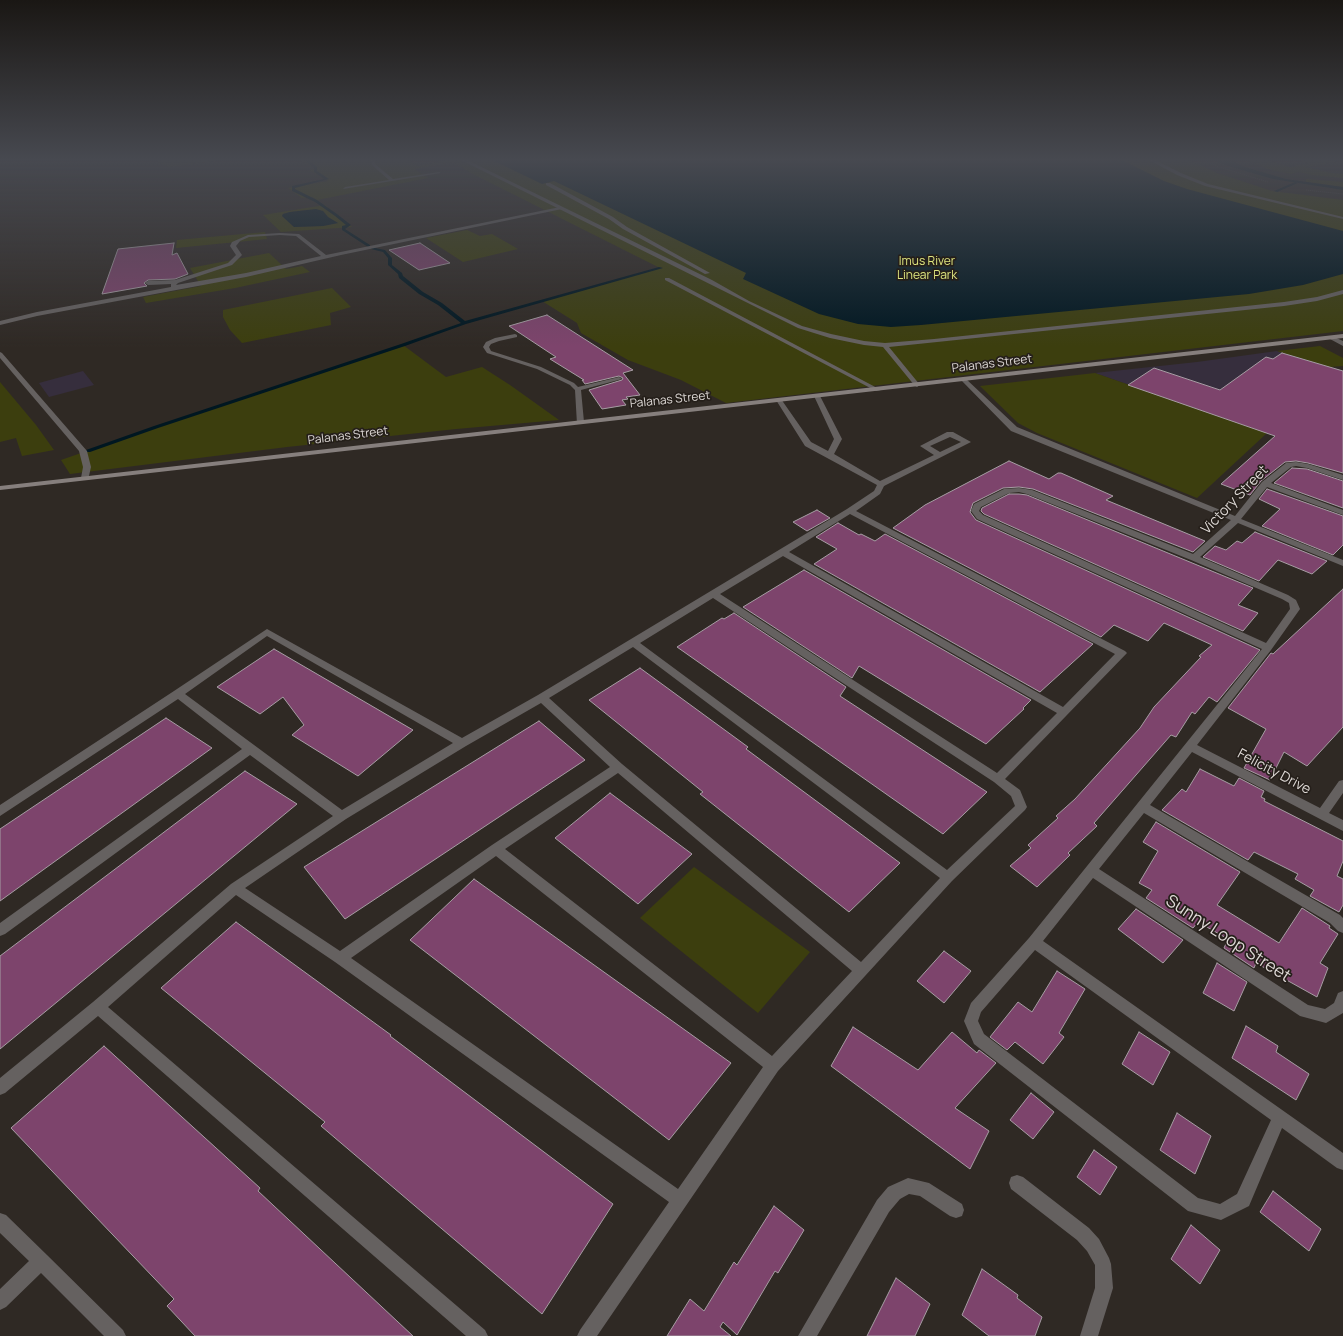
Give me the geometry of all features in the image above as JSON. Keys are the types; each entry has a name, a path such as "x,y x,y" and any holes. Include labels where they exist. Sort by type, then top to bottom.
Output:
{"main road":[{"name":"Palanas Street","path":"0,488 580,422 878,390 1343,336"}],"street":[{"path":"0,323 37,314 246,275 491,222"},
{"path":"589,222 710,281 747,302 800,327 830,336 885,345 919,343 1284,304 1318,299 1343,292"},
{"path":"608,222 625,228"},
{"path":"617,222 712,275 710,281"},
{"path":"148,283 176,282 230,264 239,255 233,246 234,243 248,236 280,234 297,235 325,257"},
{"path":"667,279 878,390"},
{"path":"175,289 173,285 176,282"},
{"path":"515,336 488,343 486,347 489,352 539,368 572,384 577,389 580,400 580,422"},
{"path":"1332,338 1343,344"},
{"path":"885,345 917,385"},
{"path":"0,354 83,451 87,467 85,478"},
{"path":"577,389 619,379"},
{"path":"964,379 1014,429 1343,563"},
{"path":"818,396 838,439 830,454"},
{"path":"779,400 808,444 830,454 881,484"},
{"path":"0,1088 98,1007 235,888 342,816 462,743 542,698 850,511 877,492 881,484 967,442 950,434 924,446 940,455"},
{"name":"Victory Street","path":"1194,558 1236,520 1265,484 1289,465 1296,464 1308,466 1343,478"},
{"path":"1265,484 1343,513"},
{"path":"1268,648 980,517 975,511 978,506 1007,491 1019,490 1029,492 1194,558 1285,597 1293,602 1295,609 1268,648 1034,942 976,1008 971,1021 979,1039 1194,1205 1221,1212 1243,1200 1280,1116"},
{"path":"850,511 1122,654 998,779"},
{"path":"783,552 1063,712"},
{"path":"586,1336 773,1066 948,877 1021,808 1016,793 998,779 713,594"},
{"path":"0,811 178,694 267,632 462,743"},
{"path":"633,643 948,877"},
{"path":"178,694 342,816"},
{"path":"542,698 618,767 861,970"},
{"name":"Felicity Drive","path":"1190,746 1343,826"},
{"path":"0,930 250,749"},
{"path":"340,958 496,849 618,767"},
{"path":"1322,814 1343,784"},
{"path":"1142,806 1335,919 1343,927"},
{"path":"496,849 773,1066"},
{"name":"Sunny Loop Street","path":"1092,870 1305,1011 1326,1016 1339,1008 1343,998"},
{"path":"235,888 340,958 680,1200"},
{"path":"1034,942 1343,1162"},
{"path":"98,1007 479,1336"},
{"path":"1017,1183 1083,1234 1093,1245 1103,1264 1104,1288 1090,1336"},
{"path":"806,1336 883,1206 894,1193 908,1186 923,1189 956,1210"},
{"path":"0,1221 117,1336"},
{"path":"0,1301 41,1261"}],"shaded area":[{"path":"1277,351 1343,371 1343,460 1095,373 1197,362"},
{"path":"83,371 94,385 49,397 39,383"}],"green space":[{"path":"271,222 289,222 294,227 323,226 338,223 337,222 346,222 352,227 281,232"},
{"name":"Imus River Linear Park","path":"569,222 1343,222 1343,331 726,403 681,380 628,360 581,333 577,323 542,301 660,268"},
{"path":"467,230 480,236 492,234 518,249 463,262 426,238"},
{"path":"265,232 267,239 176,248 177,240"},
{"path":"269,253 286,269 302,266 310,272 235,288 146,303 143,297 201,286 190,268"},
{"path":"332,288 351,307 330,313 331,325 242,343 230,330 223,317 223,310"},
{"path":"403,345 446,377 482,367 559,420 456,429 287,447 70,474 61,460 156,427"},
{"path":"1320,346 1343,358 1343,366 1329,367 1277,351"},
{"path":"1095,373 1267,433 1197,498 1037,433 1018,423 980,386"},
{"path":"0,382 36,425 54,450 22,456 16,438 0,442"},
{"path":"694,867 810,952 758,1013 640,918"}],"water":[{"path":"289,222 338,223 323,226 294,227"},
{"path":"640,222 1311,222 1343,231 1343,274 1303,285 1249,294 921,325 891,327 858,324 819,314 743,279 746,273"}],"building":[{"path":"174,243 172,255 177,253 188,274 175,279 148,280 144,283 147,286 102,294 118,249"},
{"path":"420,243 450,263 419,270 389,250"},
{"path":"547,315 633,370 623,373 640,395 626,397 628,399 622,400 626,405 602,409 589,390 622,380 623,378 619,376 585,384 582,380 584,380 550,359 556,357 509,326"},
{"path":"1282,353 1343,371 1343,473 1296,461 1285,462 1261,481 1250,495 1221,484 1275,436 1128,385 1154,368 1220,390 1266,357 1273,359"},
{"path":"1009,461 1049,479 1058,473 1061,473 1113,496 1106,500 1205,541 1193,552 1033,489 1019,487 1003,488 973,503 970,512 976,520 1260,650 1217,702 1209,697 1195,714 1192,712 1176,737 1171,735 1094,823 1097,826 1068,853 1070,855 1037,887 1010,866 1031,848 1028,845 1058,818 1056,816 1075,799 1140,728 1154,707 1201,657 1199,656 1212,645 1164,623 1148,641 1114,625 1101,637 893,528 925,505"},
{"path":"1292,468 1307,469 1343,481 1343,508 1274,483"},
{"path":"1267,489 1343,516 1343,545 1333,555 1262,526 1280,509 1259,499"},
{"path":"1009,494 1027,495 1253,588 1238,605 1258,613 1243,631 984,514 981,511 982,508"},
{"path":"817,510 830,518 807,531 793,522"},
{"path":"838,523 859,535 861,534 875,541 885,534 1093,644 1040,692 814,564 837,549 816,537"},
{"path":"1255,532 1327,561 1312,574 1278,560 1259,581 1203,557 1215,546 1226,550 1237,541 1242,543"},
{"path":"804,570 1031,700 1023,708 1024,709 986,744 859,666 852,678 743,607"},
{"path":"1343,589 1343,727 1307,766 1284,752 1270,780 1244,768 1266,729 1228,708 1271,653 1273,654"},
{"path":"734,613 846,687 840,696 987,792 943,834 677,647 722,618 724,619"},
{"path":"274,649 413,730 358,776 292,735 304,725 283,697 260,714 217,687"},
{"path":"640,668 748,747 746,749 900,863 849,912 700,794 703,792 589,700"},
{"path":"166,718 212,748 0,901 0,829"},
{"path":"539,721 585,760 345,919 304,867"},
{"path":"1200,769 1234,786 1239,778 1264,791 1261,797 1265,799 1264,801 1343,841 1343,861 1337,876 1343,879 1343,905 1339,912 1310,896 1314,890 1295,879 1298,874 1254,852 1248,860 1162,810 1182,789 1186,792"},
{"path":"245,771 297,804 0,1049 0,956"},
{"path":"610,793 692,854 638,904 555,838"},
{"path":"1156,822 1240,872 1217,905 1279,943 1302,908 1330,926 1329,928 1338,934 1320,963 1328,968 1317,997 1256,963 1254,968 1224,948 1228,939 1198,922 1193,928 1146,898 1152,890 1139,883 1158,851 1143,842"},
{"path":"474,879 731,1063 669,1140 410,940"},
{"path":"1136,909 1183,940 1163,963 1118,929"},
{"path":"236,922 391,1035 390,1036 613,1204 542,1314 321,1126 325,1122 161,988"},
{"path":"944,951 971,971 944,1003 917,981"},
{"path":"1217,963 1247,982 1234,1011 1203,993"},
{"path":"1057,971 1085,989 1059,1033 1064,1037 1043,1064 1015,1042 1007,1050 990,1037 1018,1002 1032,1012"},
{"path":"1246,1026 1278,1046 1276,1052 1309,1074 1296,1100 1232,1058"},
{"path":"853,1027 918,1070 952,1032 977,1053 979,1050 996,1063 955,1108 989,1131 970,1169 831,1066"},
{"path":"1139,1032 1170,1052 1153,1085 1122,1064"},
{"path":"104,1046 260,1188 258,1191 413,1336 195,1336 167,1306 174,1299 11,1128"},
{"path":"1031,1093 1054,1112 1033,1139 1010,1120"},
{"path":"1177,1113 1211,1136 1195,1174 1160,1150"},
{"path":"1094,1150 1117,1167 1100,1195 1077,1177"},
{"path":"1273,1191 1321,1229 1309,1251 1260,1212"},
{"path":"774,1206 804,1230 778,1273 775,1271 737,1335 723,1322 720,1327 731,1336 667,1336 690,1299 704,1311 734,1262 737,1265"},
{"path":"1191,1225 1220,1250 1200,1284 1171,1259"},
{"path":"982,1269 1018,1295 1017,1298 1042,1317 1035,1336 989,1336 962,1315"},
{"path":"896,1278 930,1304 915,1336 867,1336"}],"waterway":[{"path":"346,222 349,225 343,227 343,229 369,246"},
{"path":"372,248 384,251 390,258 390,265 400,274 401,277 464,323"},
{"path":"464,323 661,268"},
{"path":"88,451 464,323"}]}
